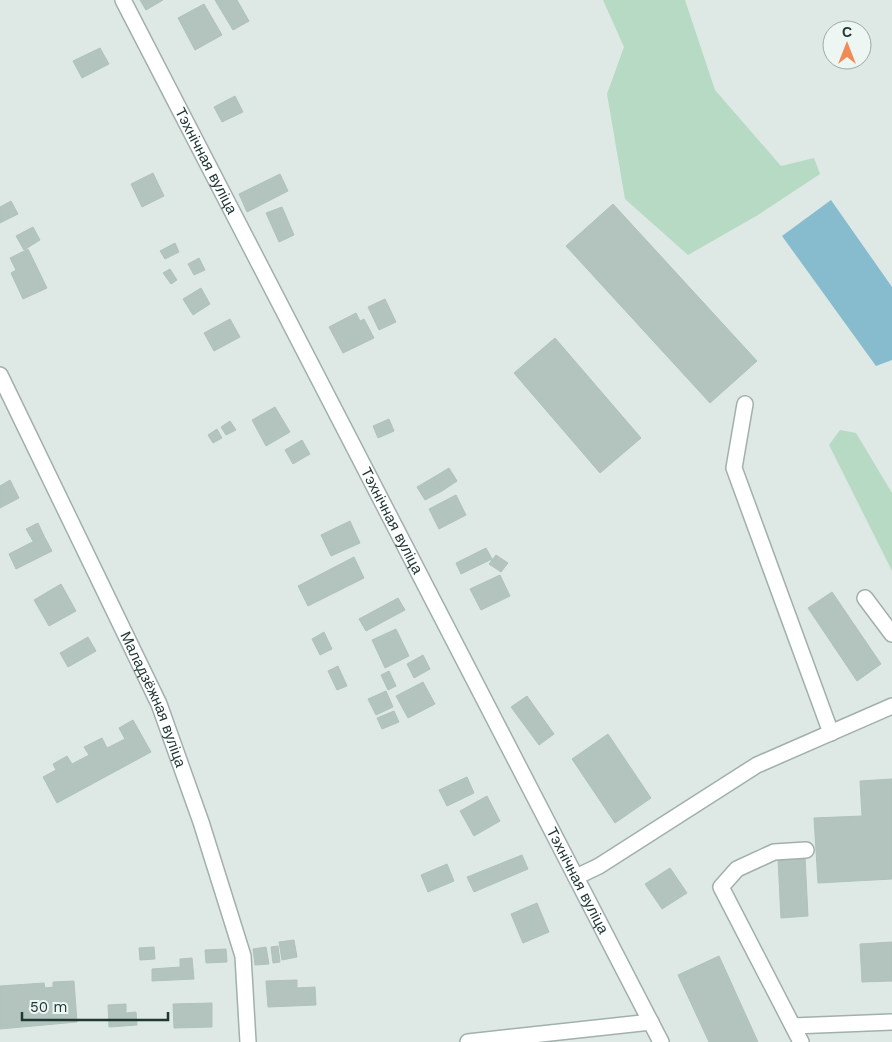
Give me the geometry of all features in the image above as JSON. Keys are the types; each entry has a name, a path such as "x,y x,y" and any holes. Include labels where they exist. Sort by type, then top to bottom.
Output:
{"street":[{"name":"Тэхнічная вуліца","path":"124,0 661,1042"},
{"name":"Маладзёжная вуліца","path":"0,375 159,704 200,822 243,956 248,1042"},
{"path":"745,404 734,468 831,733"},
{"path":"865,598 892,634"},
{"path":"576,877 599,866 756,765 892,706"},
{"path":"801,1042 721,887 737,869 774,852 806,850"},
{"path":"468,1042 651,1022"},
{"path":"793,1026 892,1022"}],"green space":[{"path":"603,0 685,0 715,90 781,166 814,158 820,174 758,215 688,255 625,199 607,94 624,47"},
{"path":"840,430 856,433 892,493 892,571 829,445"}],"water":[{"path":"831,200 892,287 892,360 876,366 782,236"}],"building":[{"path":"140,0 163,0 146,10"},
{"path":"215,0 237,0 249,21 233,30"},
{"path":"204,4 222,35 195,50 178,18"},
{"path":"100,48 109,64 82,78 73,61"},
{"path":"235,96 243,112 222,122 214,107"},
{"path":"153,173 164,196 142,207 131,184"},
{"path":"280,174 288,191 247,212 239,194"},
{"path":"11,201 18,214 0,223 0,207"},
{"path":"613,204 757,361 710,403 566,246"},
{"path":"282,207 294,235 279,242 266,213"},
{"path":"33,227 40,240 24,250 16,236"},
{"path":"175,243 179,252 165,259 160,251"},
{"path":"28,249 47,288 23,299 11,273 16,270 10,258"},
{"path":"199,258 205,270 194,275 188,264"},
{"path":"170,269 177,280 171,284 163,273"},
{"path":"201,288 210,304 193,315 183,299"},
{"path":"385,299 396,322 379,330 368,307"},
{"path":"356,313 360,321 364,319 374,338 343,353 329,327"},
{"path":"230,319 240,337 214,351 204,333"},
{"path":"555,338 641,438 600,473 514,373"},
{"path":"275,407 290,432 266,446 252,420"},
{"path":"389,419 394,431 378,438 373,426"},
{"path":"230,421 236,430 226,435 221,427"},
{"path":"217,429 222,438 213,443 208,435"},
{"path":"302,440 310,454 293,464 285,450"},
{"path":"449,468 457,481 442,491 434,477"},
{"path":"434,477 442,491 425,500 417,487"},
{"path":"10,480 19,498 0,508 0,486"},
{"path":"456,495 466,515 439,529 429,509"},
{"path":"350,521 360,543 331,556 321,535"},
{"path":"38,523 44,536 33,541 26,529"},
{"path":"44,536 52,551 16,569 9,554"},
{"path":"486,548 492,559 461,574 456,563"},
{"path":"496,555 508,563 501,572 489,564"},
{"path":"354,557 364,578 308,606 298,586"},
{"path":"500,575 510,596 481,610 470,589"},
{"path":"61,584 76,611 49,626 34,600"},
{"path":"832,592 881,664 857,681 808,608"},
{"path":"398,598 405,610 366,631 359,619"},
{"path":"396,629 409,656 385,668 372,640"},
{"path":"324,632 332,649 320,655 312,639"},
{"path":"88,637 96,651 68,667 60,653"},
{"path":"423,655 430,669 414,678 407,664"},
{"path":"338,666 347,686 337,690 328,671"},
{"path":"389,671 396,686 388,690 381,675"},
{"path":"423,682 435,704 408,718 396,696"},
{"path":"386,691 393,707 376,715 368,699"},
{"path":"527,696 554,734 539,745 511,707"},
{"path":"394,711 399,722 382,729 377,718"},
{"path":"133,720 151,752 57,803 43,777 56,770 53,764 67,756 72,764 89,755 84,747 102,738 107,748 125,739 119,728"},
{"path":"608,734 651,798 615,823 572,759"},
{"path":"467,777 474,793 447,806 439,790"},
{"path":"892,779 892,879 818,883 814,818 862,816 860,781"},
{"path":"487,796 500,821 474,836 460,811"},
{"path":"522,855 528,869 474,892 467,877"},
{"path":"805,857 808,916 781,918 778,859"},
{"path":"447,864 454,881 428,892 421,875"},
{"path":"670,868 687,893 662,909 645,884"},
{"path":"537,903 549,932 523,943 511,914"},
{"path":"294,940 297,957 282,960 279,942"},
{"path":"892,942 892,981 862,982 860,944"},
{"path":"278,946 280,962 273,963 271,947"},
{"path":"154,947 155,959 140,960 139,948"},
{"path":"266,947 269,964 255,965 253,949"},
{"path":"226,949 227,962 206,963 205,950"},
{"path":"719,956 758,1042 709,1042 678,975"},
{"path":"192,958 194,979 152,981 152,969 180,967 180,959"},
{"path":"297,980 297,988 315,987 316,1005 268,1007 266,981"},
{"path":"74,981 77,1022 0,1029 0,986 44,983 45,988 53,987 53,982"},
{"path":"212,1003 212,1027 174,1028 173,1004"},
{"path":"126,1004 126,1013 136,1012 137,1025 109,1027 108,1005"}]}
